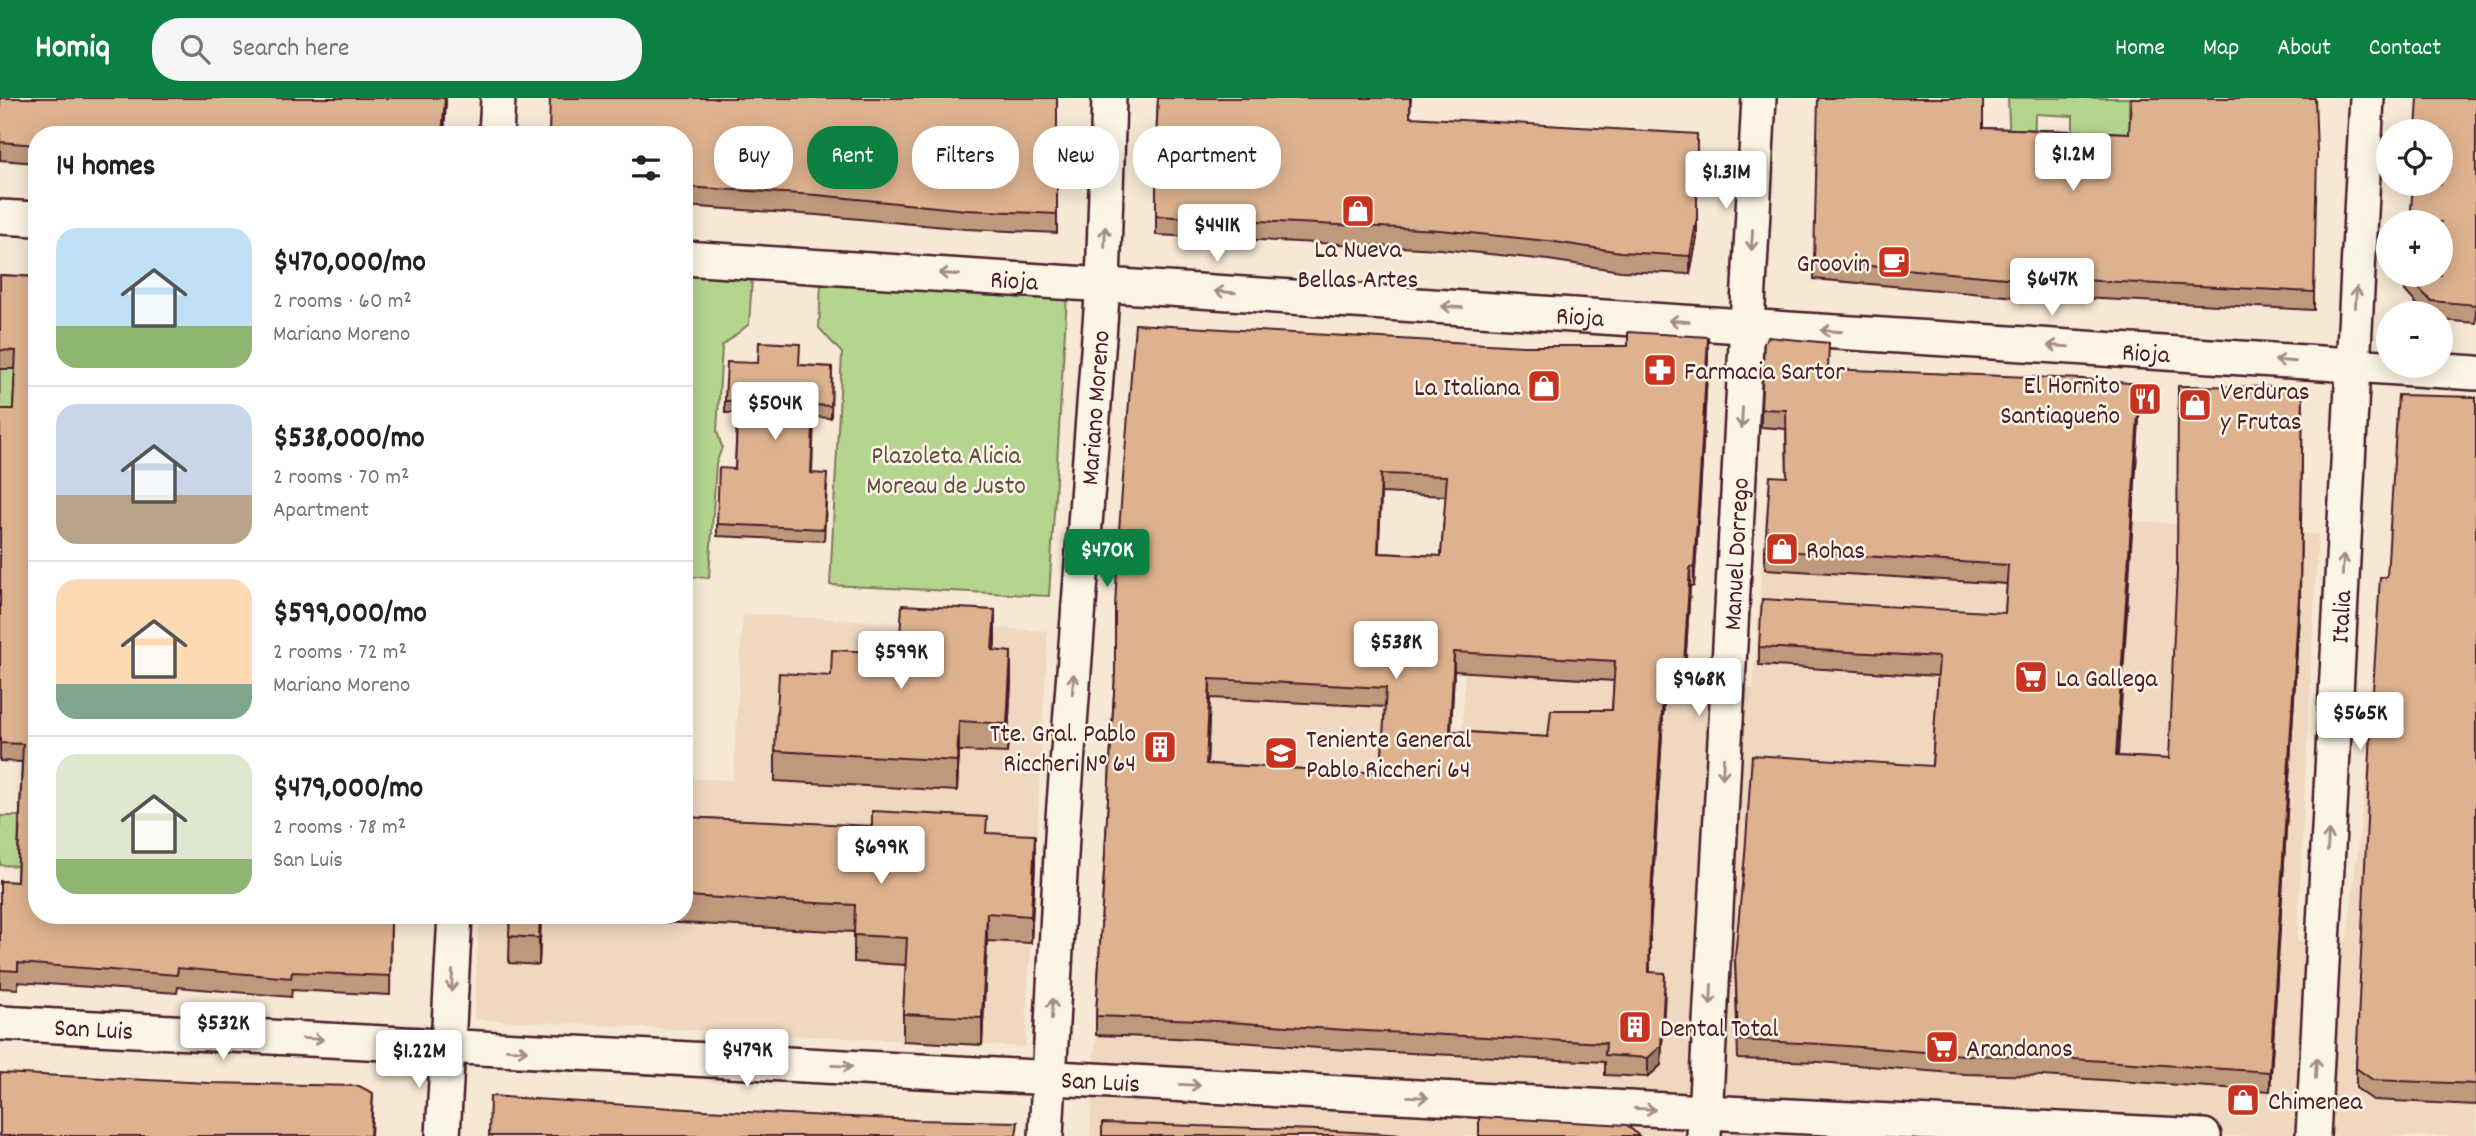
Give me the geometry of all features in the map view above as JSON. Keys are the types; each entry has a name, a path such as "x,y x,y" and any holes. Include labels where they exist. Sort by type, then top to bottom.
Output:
{"street":[{"path":"496,126 498,98"},
{"name":"Mariano Moreno","path":"1046,1136 1063,818 1103,284 1109,98"},
{"name":"Manuel Dorrego","path":"1704,1124 1759,98"},
{"name":"Italia","path":"2313,1136 2367,98"},
{"path":"0,217 28,219"},
{"name":"Rioja","path":"693,259 2476,373"},
{"path":"443,1136 455,924"},
{"name":"San Luis","path":"0,1023 1049,1077 1704,1124 2204,1136"}],"shaded area":[{"path":"1767,495 2318,534 2297,941 2347,941 2372,727 2476,716 2476,1136 1090,1136 1115,693 1452,711 1444,859 1456,866 1465,672 1753,689"},
{"path":"743,614 1048,631 1025,1047 474,1019 479,924 693,924 693,778 733,780"}],"green space":[{"path":"2008,98 2129,98 2129,117 2199,118 2073,149 2073,116 2035,114 2034,148 2010,147"},
{"path":"693,276 752,279 749,324 722,346 717,431 722,447 716,464 709,578 693,577"},
{"name":"Plazoleta Alicia Moreau de Justo","path":"821,283 1067,296 1049,596 830,585 842,353 819,328"},
{"path":"0,369 16,369 13,428 0,427"},
{"path":"0,816 19,816 18,866 0,865"}],"building":[{"path":"0,98 445,98 443,126 28,126 28,144 0,142"},
{"path":"550,98 1057,98 1057,126 1033,126 1033,189 1057,189 1057,214 966,210 817,195 717,189 793,189 793,126 714,126 714,189 693,188 693,126 549,126"},
{"path":"1158,98 1410,98 1410,117 1697,134 1697,218 1690,256 1621,252 1548,241 1440,230 1156,216 1156,189 1281,189 1281,126 1157,126"},
{"path":"1818,98 1983,98 1983,128 2129,133 2131,98 2315,98 2317,153 2314,292 2062,279 2062,283 1814,261"},
{"path":"2418,98 2476,98 2476,305 2431,301 2418,287 2453,287 2453,210 2411,210 2412,196 2453,196 2453,119 2417,119"},
{"path":"0,275 28,277 28,924 391,924 390,976 292,972 291,978 178,968 177,975 18,963 18,971 0,970 0,881 17,882 23,744 0,743 0,409 13,409 16,351 0,350"},
{"path":"1135,324 1523,346 1628,346 1628,332 1708,337 1694,567 1690,567 1684,665 1665,664 1650,911 1649,972 1665,973 1661,1046 1648,1058 1605,1055 1606,1043 1096,1016 1115,674 1118,543","holes":["1381,474 1447,476 1441,556 1378,553","1454,652 1615,661 1612,710 1551,710 1548,737 1450,731","1210,679 1386,688 1381,773 1206,764"]},
{"path":"1768,337 1829,343 1828,369 2083,379 2140,384 2116,756 2168,759 2177,571 2178,386 2303,387 2300,580 2270,1072 1738,1040 1735,956 1752,755 1932,766 1939,657 1759,647 1762,599 2005,613 2008,565 1765,550 1770,476 1787,477 1786,410 1761,409 1764,343"},
{"path":"759,342 800,344 799,365 832,367 831,406 814,405 811,473 827,474 824,529 717,524 719,468 735,469 738,401 725,401 727,362 758,363"},
{"path":"2398,395 2476,397 2476,1084 2373,1080 2356,1068 2380,577 2387,577"},
{"path":"902,605 995,610 992,650 1011,652 1007,724 959,721 957,761 775,751 779,673 831,676 832,650 899,653"},
{"path":"872,811 987,817 986,833 1035,835 1031,916 987,913 982,1018 903,1014 907,938 854,935 855,905 693,896 693,817 872,826"},
{"path":"510,924 540,924 539,938 509,936"},
{"path":"0,1073 209,1083 359,1086 373,1093 370,1136 0,1136"},
{"path":"490,1096 703,1110 1018,1122 1016,1136 489,1136"},
{"path":"1479,1117 1627,1125 1639,1136 1479,1136"},
{"path":"1102,1123 1318,1130 1423,1136 1102,1136"}],"place":[{"name":"La Nueva Bellas Artes","path":"1358,211"},
{"name":"Groovin","path":"1894,262"},
{"name":"Farmacia Sartor","path":"1660,370"},
{"name":"La Italiana","path":"1544,386"},
{"name":"El Hornito Santiagueño","path":"2145,399"},
{"name":"Verduras y Frutas","path":"2195,405"},
{"name":"Rohas","path":"1782,549"},
{"name":"La Gallega","path":"2031,677"},
{"name":"Tte. Gral. Pablo Riccheri N° 64","path":"1160,747"},
{"name":"Teniente General Pablo Riccheri 64","path":"1281,753"},
{"name":"Dental Total","path":"1635,1027"},
{"name":"Arandanos","path":"1942,1047"},
{"name":"Chimenea","path":"2243,1100"}]}
